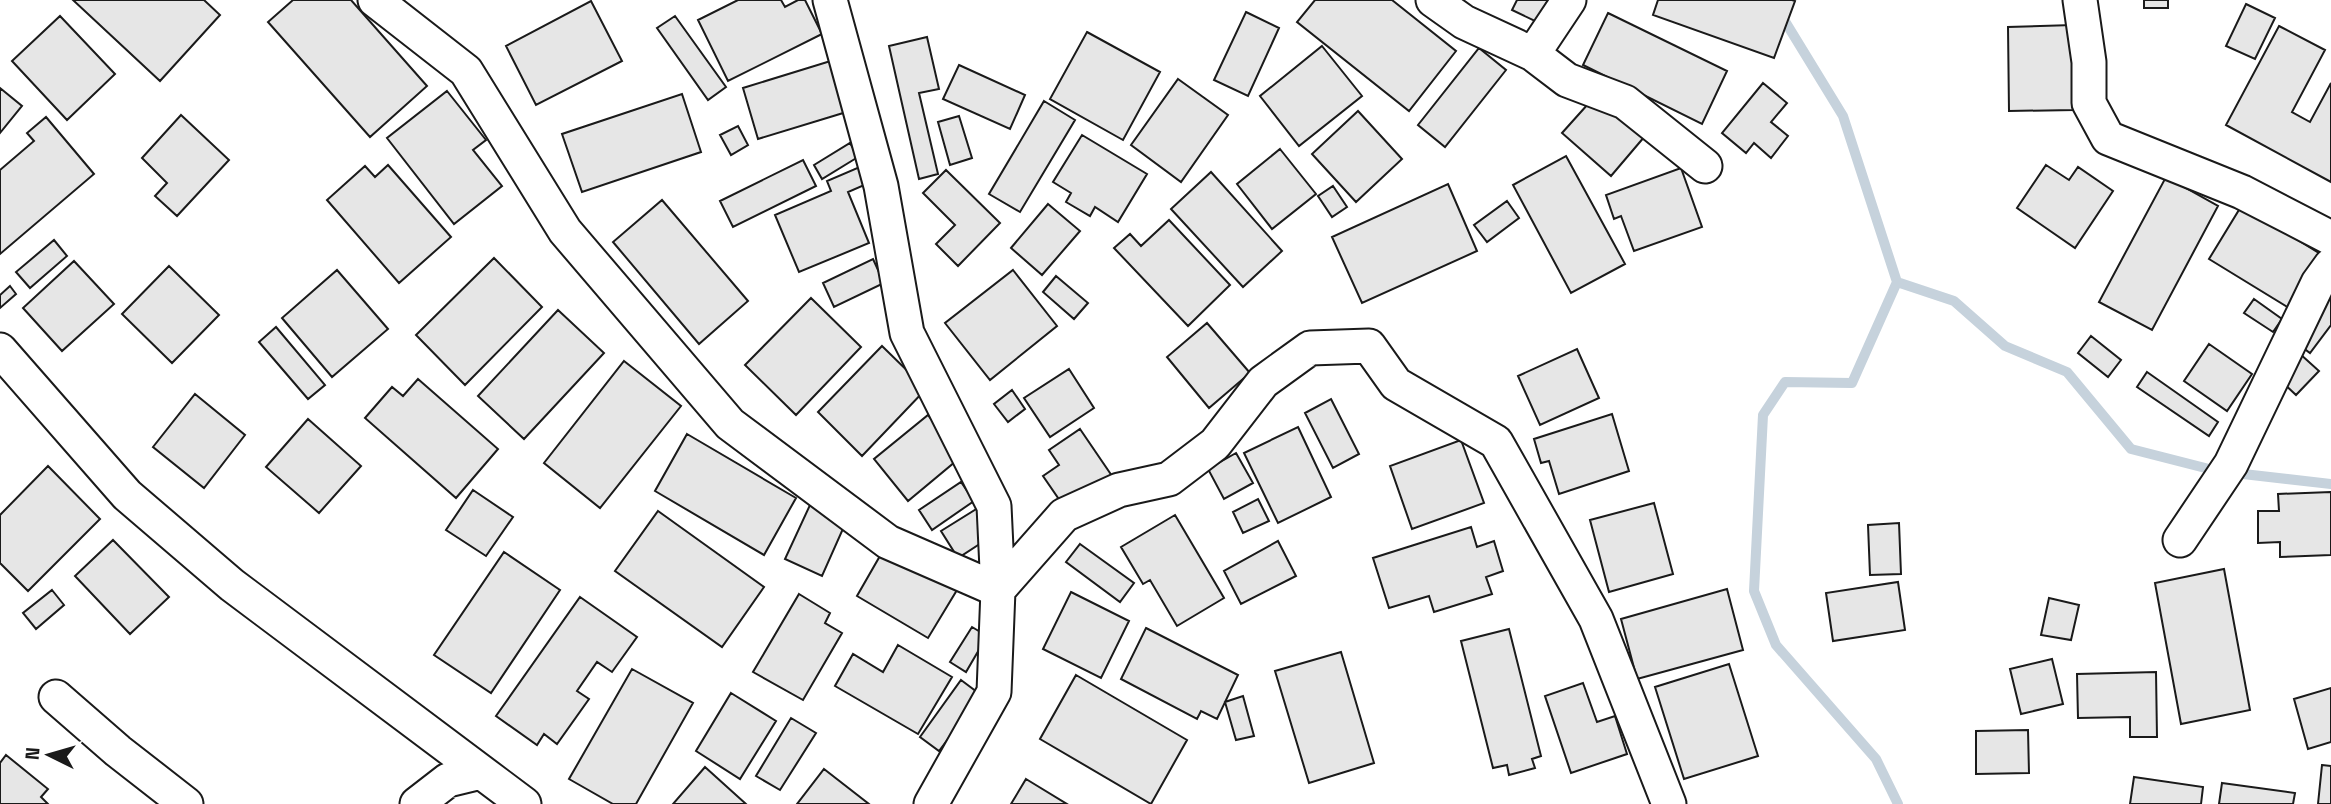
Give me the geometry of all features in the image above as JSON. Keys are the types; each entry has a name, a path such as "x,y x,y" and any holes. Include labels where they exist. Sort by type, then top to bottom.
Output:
{"street":[{"path":"375,0 466,71 565,231 730,424 888,542 998,590"},
{"path":"830,0 881,186 907,333 993,506 998,590 994,692 930,804"},
{"path":"1433,0 1464,22 1534,54 1566,80 1625,103 1704,166"},
{"path":"1534,54 1569,0"},
{"path":"2080,0 2089,62 2089,103 2108,138 2242,192 2331,238"},
{"path":"2180,540 2231,464 2318,283 2331,265"},
{"path":"998,590 1064,515 1118,490 1169,479 1214,444 1263,382 1310,348 1369,346 1396,384 1496,442 1595,620 1669,804"},
{"path":"0,350 127,495 232,585 524,804"},
{"path":"56,697 118,751 186,804"},
{"path":"417,804 449,780 481,772"}],"building":[{"path":"73,0 204,0 220,15 160,81"},
{"path":"293,0 351,0 427,86 370,137 268,22"},
{"path":"738,0 781,0 785,7 798,0 805,0 822,34 728,81 698,20"},
{"path":"1315,0 1392,0 1456,51 1409,111 1297,22"},
{"path":"1517,0 1548,0 1537,22 1512,10"},
{"path":"1658,0 1795,1 1774,58 1653,15"},
{"path":"2144,0 2168,0 2168,8 2144,8"},
{"path":"591,1 622,61 536,105 506,46"},
{"path":"2246,4 2275,18 2255,59 2226,46"},
{"path":"1246,12 1279,28 1248,96 1214,80"},
{"path":"1608,13 1727,71 1702,124 1583,65"},
{"path":"60,16 115,74 67,120 12,61"},
{"path":"675,16 726,87 708,100 657,28"},
{"path":"2073,25 2074,110 2009,111 2008,27"},
{"path":"2279,26 2325,50 2292,112 2310,122 2331,83 2331,182 2226,125"},
{"path":"1087,32 1160,72 1123,140 1050,99"},
{"path":"927,37 939,89 919,93 938,174 919,179 889,46"},
{"path":"1322,46 1362,96 1299,146 1260,96"},
{"path":"1479,48 1506,70 1445,147 1418,125"},
{"path":"837,59 853,110 758,139 743,88"},
{"path":"959,65 1025,95 1010,129 943,99"},
{"path":"1178,79 1228,115 1181,182 1131,145"},
{"path":"1763,83 1787,103 1771,122 1788,136 1771,158 1754,143 1746,153 1722,133"},
{"path":"0,88 22,106 0,133"},
{"path":"447,91 486,140 473,150 502,186 454,224 387,138"},
{"path":"682,94 701,152 582,192 562,134"},
{"path":"1597,94 1645,136 1611,176 1562,133"},
{"path":"1044,101 1075,120 1020,212 989,194"},
{"path":"1358,111 1402,159 1356,202 1312,154"},
{"path":"181,115 229,160 177,216 155,196 167,183 142,158"},
{"path":"959,116 972,158 950,165 938,122"},
{"path":"46,117 94,174 0,254 0,170 34,141 27,133"},
{"path":"738,126 748,145 731,155 720,135"},
{"path":"1082,135 1147,174 1118,222 1095,207 1090,216 1066,202 1071,193 1053,182"},
{"path":"850,143 858,157 822,179 814,165"},
{"path":"1280,149 1316,194 1272,229 1237,184"},
{"path":"1566,156 1625,264 1571,293 1513,185"},
{"path":"803,160 816,186 733,227 720,201"},
{"path":"388,165 451,237 399,283 327,200 365,166 375,177"},
{"path":"2046,165 2069,180 2078,167 2113,191 2075,248 2017,208"},
{"path":"862,166 869,183 848,192 869,243 799,272 775,215 831,191 827,181"},
{"path":"1681,168 1702,227 1634,251 1621,216 1614,219 1606,195"},
{"path":"946,170 1000,223 958,266 936,244 955,225 923,193"},
{"path":"1211,172 1282,251 1243,287 1171,209"},
{"path":"2166,177 2218,206 2152,330 2099,302"},
{"path":"1448,184 1477,251 1362,303 1332,237"},
{"path":"1333,186 1347,207 1332,217 1318,196"},
{"path":"662,200 748,301 699,344 613,242"},
{"path":"1507,201 1519,218 1487,242 1474,225"},
{"path":"1048,204 1080,231 1042,275 1011,248"},
{"path":"2242,205 2322,255 2289,308 2209,259"},
{"path":"1169,220 1230,285 1188,326 1114,248 1130,234 1141,246"},
{"path":"54,240 67,256 30,288 16,272"},
{"path":"494,258 542,307 465,385 416,335"},
{"path":"873,259 884,283 834,307 823,283"},
{"path":"74,261 114,304 62,351 23,308"},
{"path":"169,266 219,315 172,363 122,314"},
{"path":"337,270 388,329 332,377 282,318"},
{"path":"1013,270 1057,326 990,380 945,323"},
{"path":"1056,276 1088,303 1074,319 1043,292"},
{"path":"10,286 16,294 0,308 0,295"},
{"path":"2331,291 2331,325 2310,353 2294,341"},
{"path":"811,298 861,347 796,415 745,365"},
{"path":"2254,299 2282,319 2273,332 2244,313"},
{"path":"558,310 604,353 524,439 478,396"},
{"path":"1207,323 1250,373 1209,408 1167,357"},
{"path":"276,327 325,385 308,399 259,342"},
{"path":"2091,336 2121,360 2108,377 2078,353"},
{"path":"2209,344 2252,374 2227,411 2184,381"},
{"path":"882,346 926,389 862,456 818,412"},
{"path":"1577,349 1599,398 1540,425 1518,376"},
{"path":"2299,353 2319,371 2296,395 2277,377"},
{"path":"624,361 681,406 600,508 544,463"},
{"path":"1069,369 1094,408 1050,437 1024,398"},
{"path":"2147,372 2218,422 2209,436 2137,387"},
{"path":"418,379 498,449 456,498 365,418 392,387 403,396"},
{"path":"1012,390 1025,409 1008,422 994,404"},
{"path":"195,394 245,435 204,488 153,447"},
{"path":"1331,399 1359,454 1333,468 1305,413"},
{"path":"1612,414 1629,471 1559,494 1549,461 1541,463 1534,439"},
{"path":"928,415 962,456 908,501 874,459"},
{"path":"308,419 361,466 319,513 266,467"},
{"path":"1298,427 1331,497 1278,523 1244,453"},
{"path":"1080,429 1112,476 1065,508 1043,476 1059,465 1049,450"},
{"path":"687,434 796,498 764,555 655,491"},
{"path":"1461,440 1484,503 1412,529 1390,466"},
{"path":"1236,453 1253,483 1224,499 1208,469"},
{"path":"48,466 100,519 28,591 0,563 0,515"},
{"path":"961,482 974,501 932,530 919,510"},
{"path":"473,490 513,517 486,556 446,530"},
{"path":"2331,492 2331,555 2280,557 2280,542 2258,543 2258,511 2279,511 2278,494"},
{"path":"1258,499 1269,521 1243,533 1233,512"},
{"path":"1654,503 1673,574 1609,592 1590,520"},
{"path":"810,505 846,522 822,576 785,559"},
{"path":"978,508 995,534 958,558 941,531"},
{"path":"658,511 764,587 722,647 615,571"},
{"path":"1175,515 1224,598 1177,626 1150,580 1143,584 1121,547"},
{"path":"1899,523 1901,574 1870,575 1868,525"},
{"path":"1471,527 1477,547 1494,541 1503,571 1486,577 1492,594 1434,612 1429,596 1389,608 1373,558"},
{"path":"113,540 169,597 130,634 75,576"},
{"path":"1278,541 1296,576 1241,604 1224,571"},
{"path":"888,542 960,585 928,638 857,596"},
{"path":"1080,544 1134,583 1120,602 1066,562"},
{"path":"504,552 560,590 491,693 434,655"},
{"path":"2224,569 2250,710 2181,724 2155,583"},
{"path":"1898,582 1905,630 1833,641 1826,593"},
{"path":"1727,589 1743,650 1637,679 1621,619"},
{"path":"52,590 64,605 36,629 23,613"},
{"path":"1071,592 1129,621 1101,678 1043,649"},
{"path":"799,594 830,613 825,623 842,633 803,700 753,672"},
{"path":"580,597 637,637 612,672 597,662 577,691 589,699 557,744 544,734 537,745 496,716"},
{"path":"2049,598 2079,605 2071,640 2041,635"},
{"path":"972,627 987,636 966,672 950,662"},
{"path":"1146,628 1238,675 1217,719 1201,711 1197,719 1121,679"},
{"path":"1509,629 1541,756 1532,759 1535,768 1509,775 1507,765 1493,768 1461,641"},
{"path":"898,645 952,677 918,734 835,686 853,654 883,672"},
{"path":"1341,652 1374,763 1309,783 1275,671"},
{"path":"2052,659 2063,704 2021,714 2010,669"},
{"path":"1729,664 1758,756 1684,779 1655,687"},
{"path":"632,669 693,703 636,804 613,804 569,779"},
{"path":"2156,672 2157,737 2130,737 2130,717 2078,718 2077,674"},
{"path":"1076,675 1187,740 1151,804 1040,739"},
{"path":"961,680 981,695 939,751 920,737"},
{"path":"1583,683 1597,722 1615,716 1627,754 1571,773 1545,696"},
{"path":"2331,688 2331,742 2308,749 2294,699"},
{"path":"731,693 776,721 740,779 696,751"},
{"path":"1243,696 1254,736 1236,740 1225,702"},
{"path":"791,718 816,733 780,790 756,776"},
{"path":"2028,730 2029,773 1976,774 1976,731"},
{"path":"6,755 48,789 41,797 48,804 0,804 0,763"},
{"path":"2322,765 2331,766 2331,804 2318,804"},
{"path":"705,767 746,804 673,804"},
{"path":"824,769 869,804 797,804"},
{"path":"2134,777 2203,787 2201,804 2130,804"},
{"path":"1026,779 1067,804 1011,804"},
{"path":"2222,783 2295,793 2293,804 2219,804"}],"waterway":[{"path":"1772,0 1843,116 1897,282 1852,383 1785,382 1763,415 1754,591 1776,645 1876,759 1898,804"},
{"path":"1897,282 1954,301 2005,346 2067,372 2131,449 2217,471 2331,484"}]}
